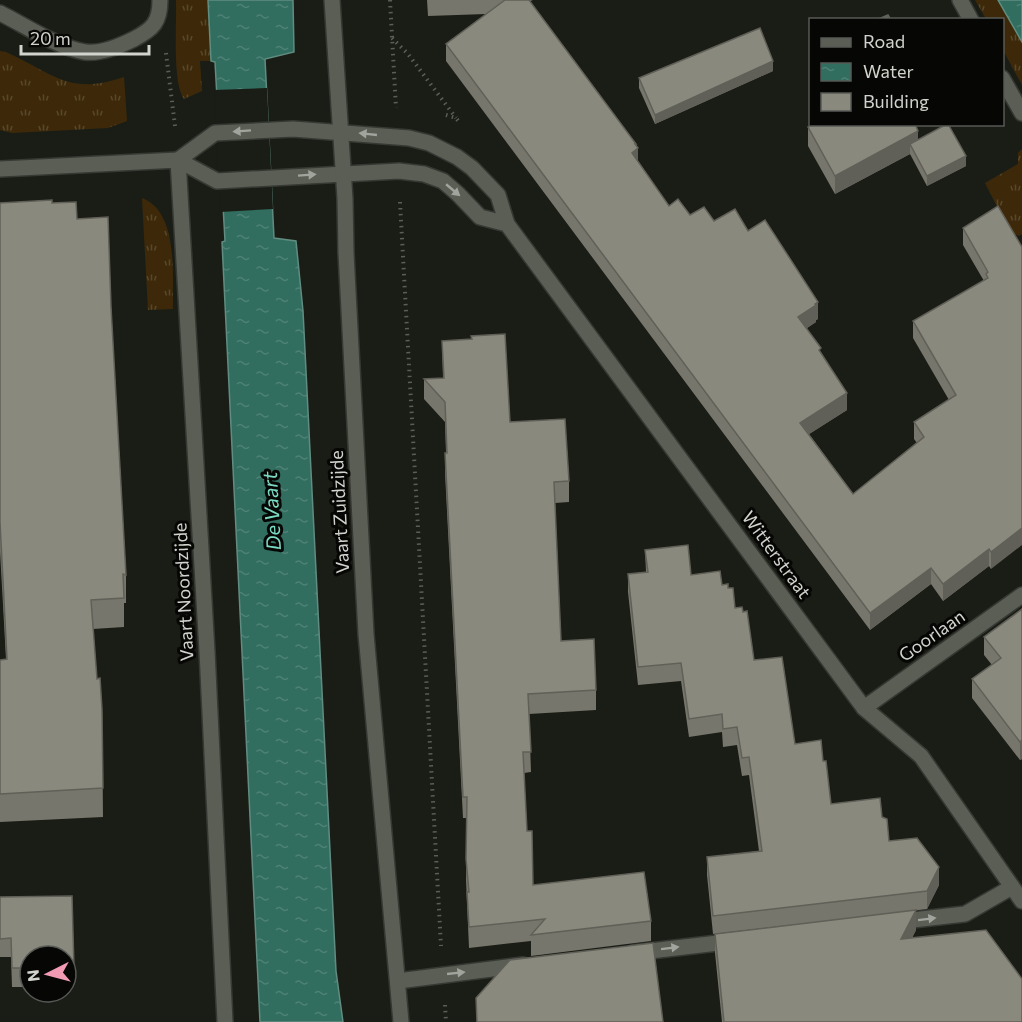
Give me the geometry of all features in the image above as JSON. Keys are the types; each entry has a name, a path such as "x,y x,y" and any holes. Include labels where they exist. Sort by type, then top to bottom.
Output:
{"street":[{"name":"Vaart Zuidzijde","path":"332,0 366,634 401,1022"},
{"path":"960,0 970,18"},
{"path":"0,13 57,43 86,52 99,51 146,33 156,23 160,2"},
{"path":"1004,82 1022,113"},
{"name":"Witterstraat","path":"178,160 215,133 269,129 409,138 429,143 457,157 472,168 498,195 507,224 864,708 921,756 1022,901"},
{"path":"0,169 178,160 217,181 399,171 424,174 443,181 480,217 507,224"},
{"name":"Vaart Noordzijde","path":"178,160 207,651 225,1022"},
{"name":"Goorlaan","path":"864,708 1022,595"},
{"path":"883,924 965,914 1012,887"},
{"path":"623,954 753,939"},
{"path":"398,981 540,963"}],"path":[{"path":"390,0 396,109"},
{"path":"160,2 175,122"},
{"path":"392,38 408,54 456,118"},
{"path":"399,171 401,247 443,975"}],"green space":[{"path":"176,0 208,0 211,61 200,61 202,91 184,99 180,91 176,66"},
{"path":"975,0 998,0 1022,42 1022,85 1004,52 1004,18 985,18"},
{"path":"0,51 50,75 75,83 89,84 124,77 127,121 108,128 12,133 0,130"},
{"path":"1022,149 1022,234 1019,236 1010,232 985,183 1018,164 1018,153"},
{"path":"142,198 154,205 168,230 173,263 173,309 148,310"}],"water":[{"name":"De Vaart","path":"208,0 293,0 294,52 265,59 274,238 296,241 303,311 336,971 343,1022 260,1022 222,242 225,241 215,62 211,61"},
{"path":"998,0 1022,0 1022,42"}],"pier":[{"path":"267,88 273,209 220,212 214,90"}],"building":[{"path":"505,0 529,0 636,144 638,148 632,153 669,206 678,199 690,215 704,207 714,221 735,209 748,231 765,220 818,302 798,317 821,348 819,350 847,393 800,423 853,494 924,437 914,422 956,395 913,321 988,278 986,274 988,272 963,228 998,206 1022,247 1022,528 991,552 989,549 943,584 931,568 870,613 446,44"},
{"path":"760,28 773,61 655,115 639,78"},
{"path":"916,126 918,131 835,176 808,127"},
{"path":"943,126 949,126 966,156 927,176 910,144"},
{"path":"52,200 52,203 76,202 77,219 108,217 126,575 123,574 124,598 91,600 97,679 100,678 102,709 103,788 0,794 0,660 7,659 0,522 0,203"},
{"path":"505,334 510,422 565,419 569,481 554,482 561,641 594,639 596,690 528,694 531,752 523,752 527,831 532,831 533,885 644,872 651,921 531,935 545,919 469,927 466,859 467,797 463,797 445,453 447,453 445,402 424,379 444,378 442,341"},
{"path":"688,545 691,575 720,571 722,585 728,584 728,588 733,588 735,608 742,607 743,612 747,611 754,660 782,657 795,744 821,740 831,804 880,798 882,817 887,819 889,841 917,838 939,867 927,891 713,916 707,857 762,851 749,757 742,758 737,727 723,729 722,714 689,719 681,663 638,667 628,574 648,572 645,550"},
{"path":"1022,609 1022,740 1020,742 972,679 1001,658 984,637"},
{"path":"72,896 73,944 18,944 18,968 12,968 11,938 0,939 0,897"},
{"path":"916,910 901,939 986,930 1022,979 1022,1022 724,1022 715,934"},
{"path":"653,943 663,1022 477,1022 476,998 510,960"}]}
